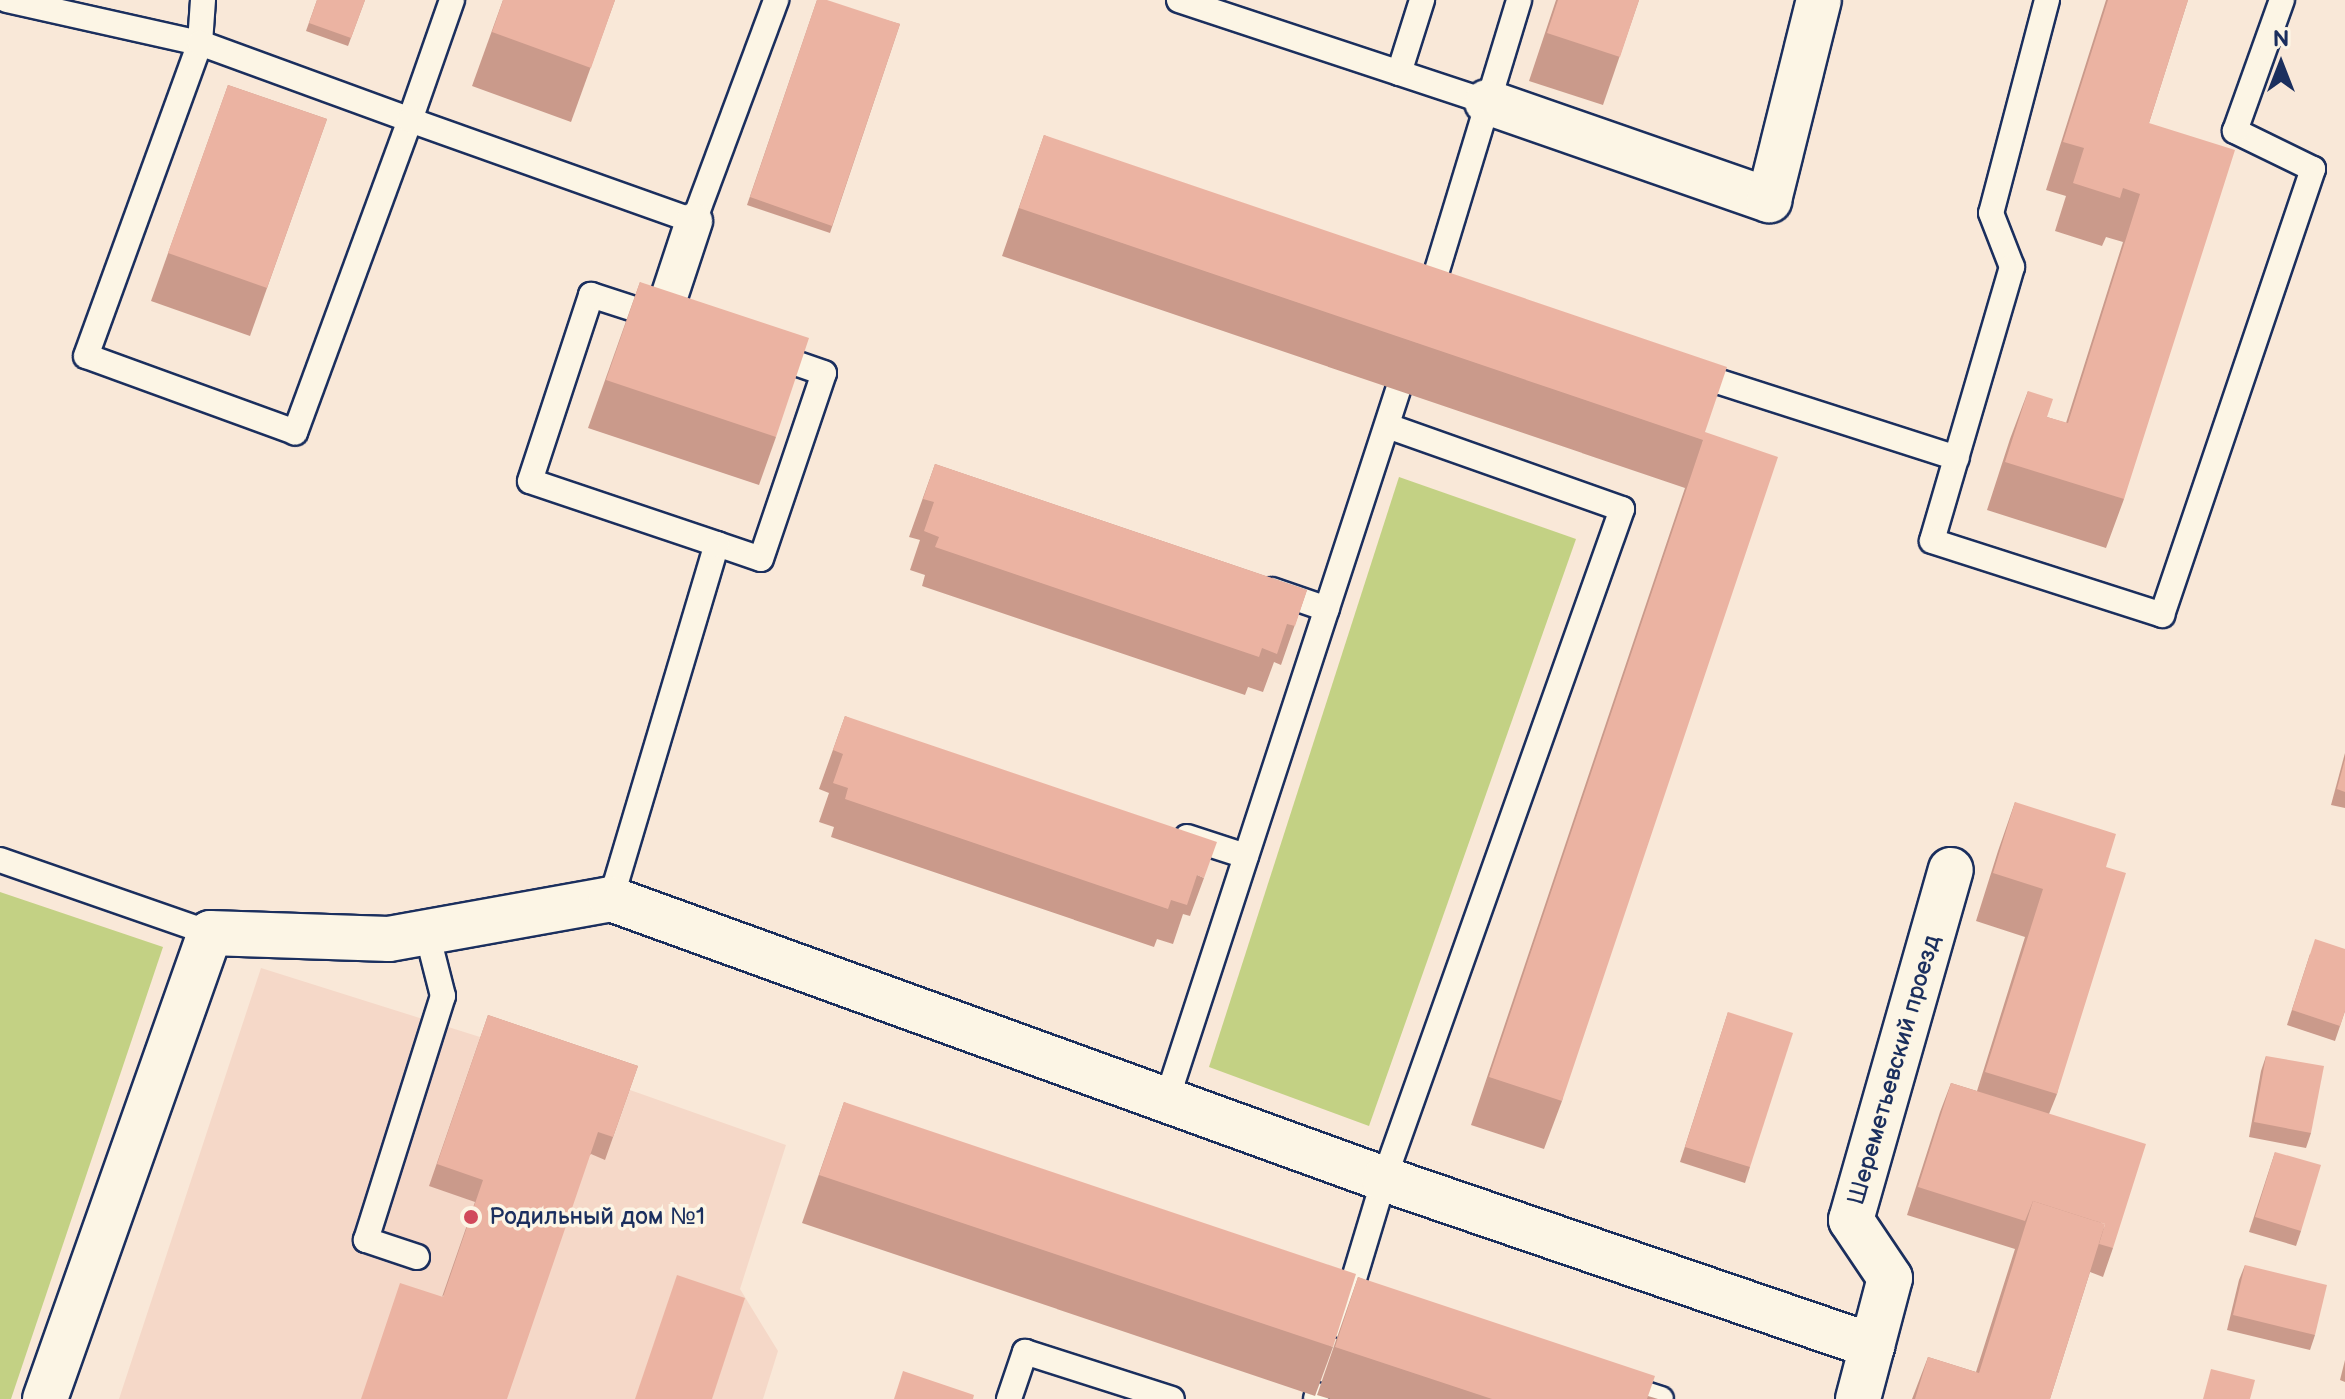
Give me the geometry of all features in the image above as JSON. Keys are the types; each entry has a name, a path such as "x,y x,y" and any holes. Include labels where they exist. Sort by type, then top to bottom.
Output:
{"street":[{"path":"1487,102 1769,200 1819,0"},
{"path":"675,322 694,221"},
{"name":"Шереметьевский проезд","path":"1858,1399 1890,1278 1851,1220 1951,870"},
{"path":"45,1399 210,933 389,939 611,899 1166,1102 1872,1346"}],"lane":[{"path":"7,0 200,43 694,221 776,0"},
{"path":"203,0 200,43 86,356 295,432 452,0"},
{"path":"1179,0 1487,102"},
{"path":"1399,73 1422,0"},
{"path":"1422,317 1519,0"},
{"path":"2047,0 1991,213 2012,267 1932,541 2162,615 2313,169 2235,131 2282,0"},
{"path":"1401,279 1461,299"},
{"path":"675,322 591,295 530,481 761,559 824,373 741,344"},
{"path":"1668,365 1957,458"},
{"path":"1166,1102 1398,390"},
{"path":"1340,1325 1384,1179 1622,509 1387,426"},
{"path":"611,899 717,544"},
{"path":"1254,584 1327,609"},
{"path":"1157,827 1246,856"},
{"path":"0,860 210,933"},
{"path":"417,1257 366,1240 443,996 427,933"},
{"path":"1317,1288 1377,1308"},
{"path":"1009,1399 1025,1352 1172,1399"},
{"path":"1601,1380 1661,1399"}],"shaded area":[{"name":"Родильный дом №1","path":"261,968 480,1037 786,1145 740,1289 778,1351 763,1399 119,1399"}],"green space":[{"path":"1399,477 1576,539 1369,1126 1209,1067"},
{"path":"0,892 163,947 11,1399 0,1399"}],"building":[{"path":"317,0 365,0 351,38 309,23"},
{"path":"503,0 615,0 591,68 492,32"},
{"path":"817,0 827,0 900,24 832,226 750,197"},
{"path":"1558,0 1639,0 1620,57 1547,33"},
{"path":"2108,0 2188,0 2149,123 2235,150 2124,499 2005,462 2028,391 2053,399 2047,417 2068,423 2140,194 2123,188 2120,198 2073,183 2084,148 2063,142"},
{"path":"228,85 327,119 267,288 168,253"},
{"path":"1044,135 1727,367 1705,432 1778,457 1562,1101 1489,1077 1703,440 1019,208"},
{"path":"640,282 809,338 776,437 606,380"},
{"path":"935,464 1307,590 1295,626 1287,624 1277,654 1262,648 1259,657 935,547 939,537 924,531 934,502 923,499"},
{"path":"845,716 1217,842 1204,878 1197,875 1187,905 1171,900 1168,909 845,799 848,788 833,783 843,754 833,750"},
{"path":"2345,759 2345,792 2337,789"},
{"path":"2015,802 2116,834 2106,867 2126,873 2057,1094 1985,1072 2043,889 1993,873"},
{"path":"2315,939 2345,949 2345,1011 2340,1026 2292,1010"},
{"path":"1728,1012 1793,1033 1750,1167 1685,1147"},
{"name":"Родильный дом №1","path":"488,1015 638,1066 613,1137 598,1132 507,1399 361,1399 400,1283 443,1297 483,1180 437,1164"},
{"path":"2266,1056 2324,1066 2311,1133 2254,1122"},
{"path":"1951,1083 2146,1144 2113,1248 2099,1244 2105,1224 2033,1201 2025,1221 1918,1187"},
{"path":"844,1102 1356,1274 1333,1347 819,1175"},
{"path":"2275,1152 2321,1165 2301,1231 2255,1217"},
{"path":"2033,1201 2105,1224 2050,1399 1915,1399 1928,1357 1979,1373"},
{"path":"2245,1265 2327,1285 2315,1335 2233,1315"},
{"path":"677,1275 745,1298 712,1399 635,1399"},
{"path":"1358,1277 1655,1376 1647,1399 1492,1399 1335,1347"},
{"path":"2211,1369 2255,1380 2250,1399 2203,1399"},
{"path":"903,1371 974,1395 973,1399 894,1399"}],"place":[{"name":"Родильный дом №1","path":"471,1217"}]}
